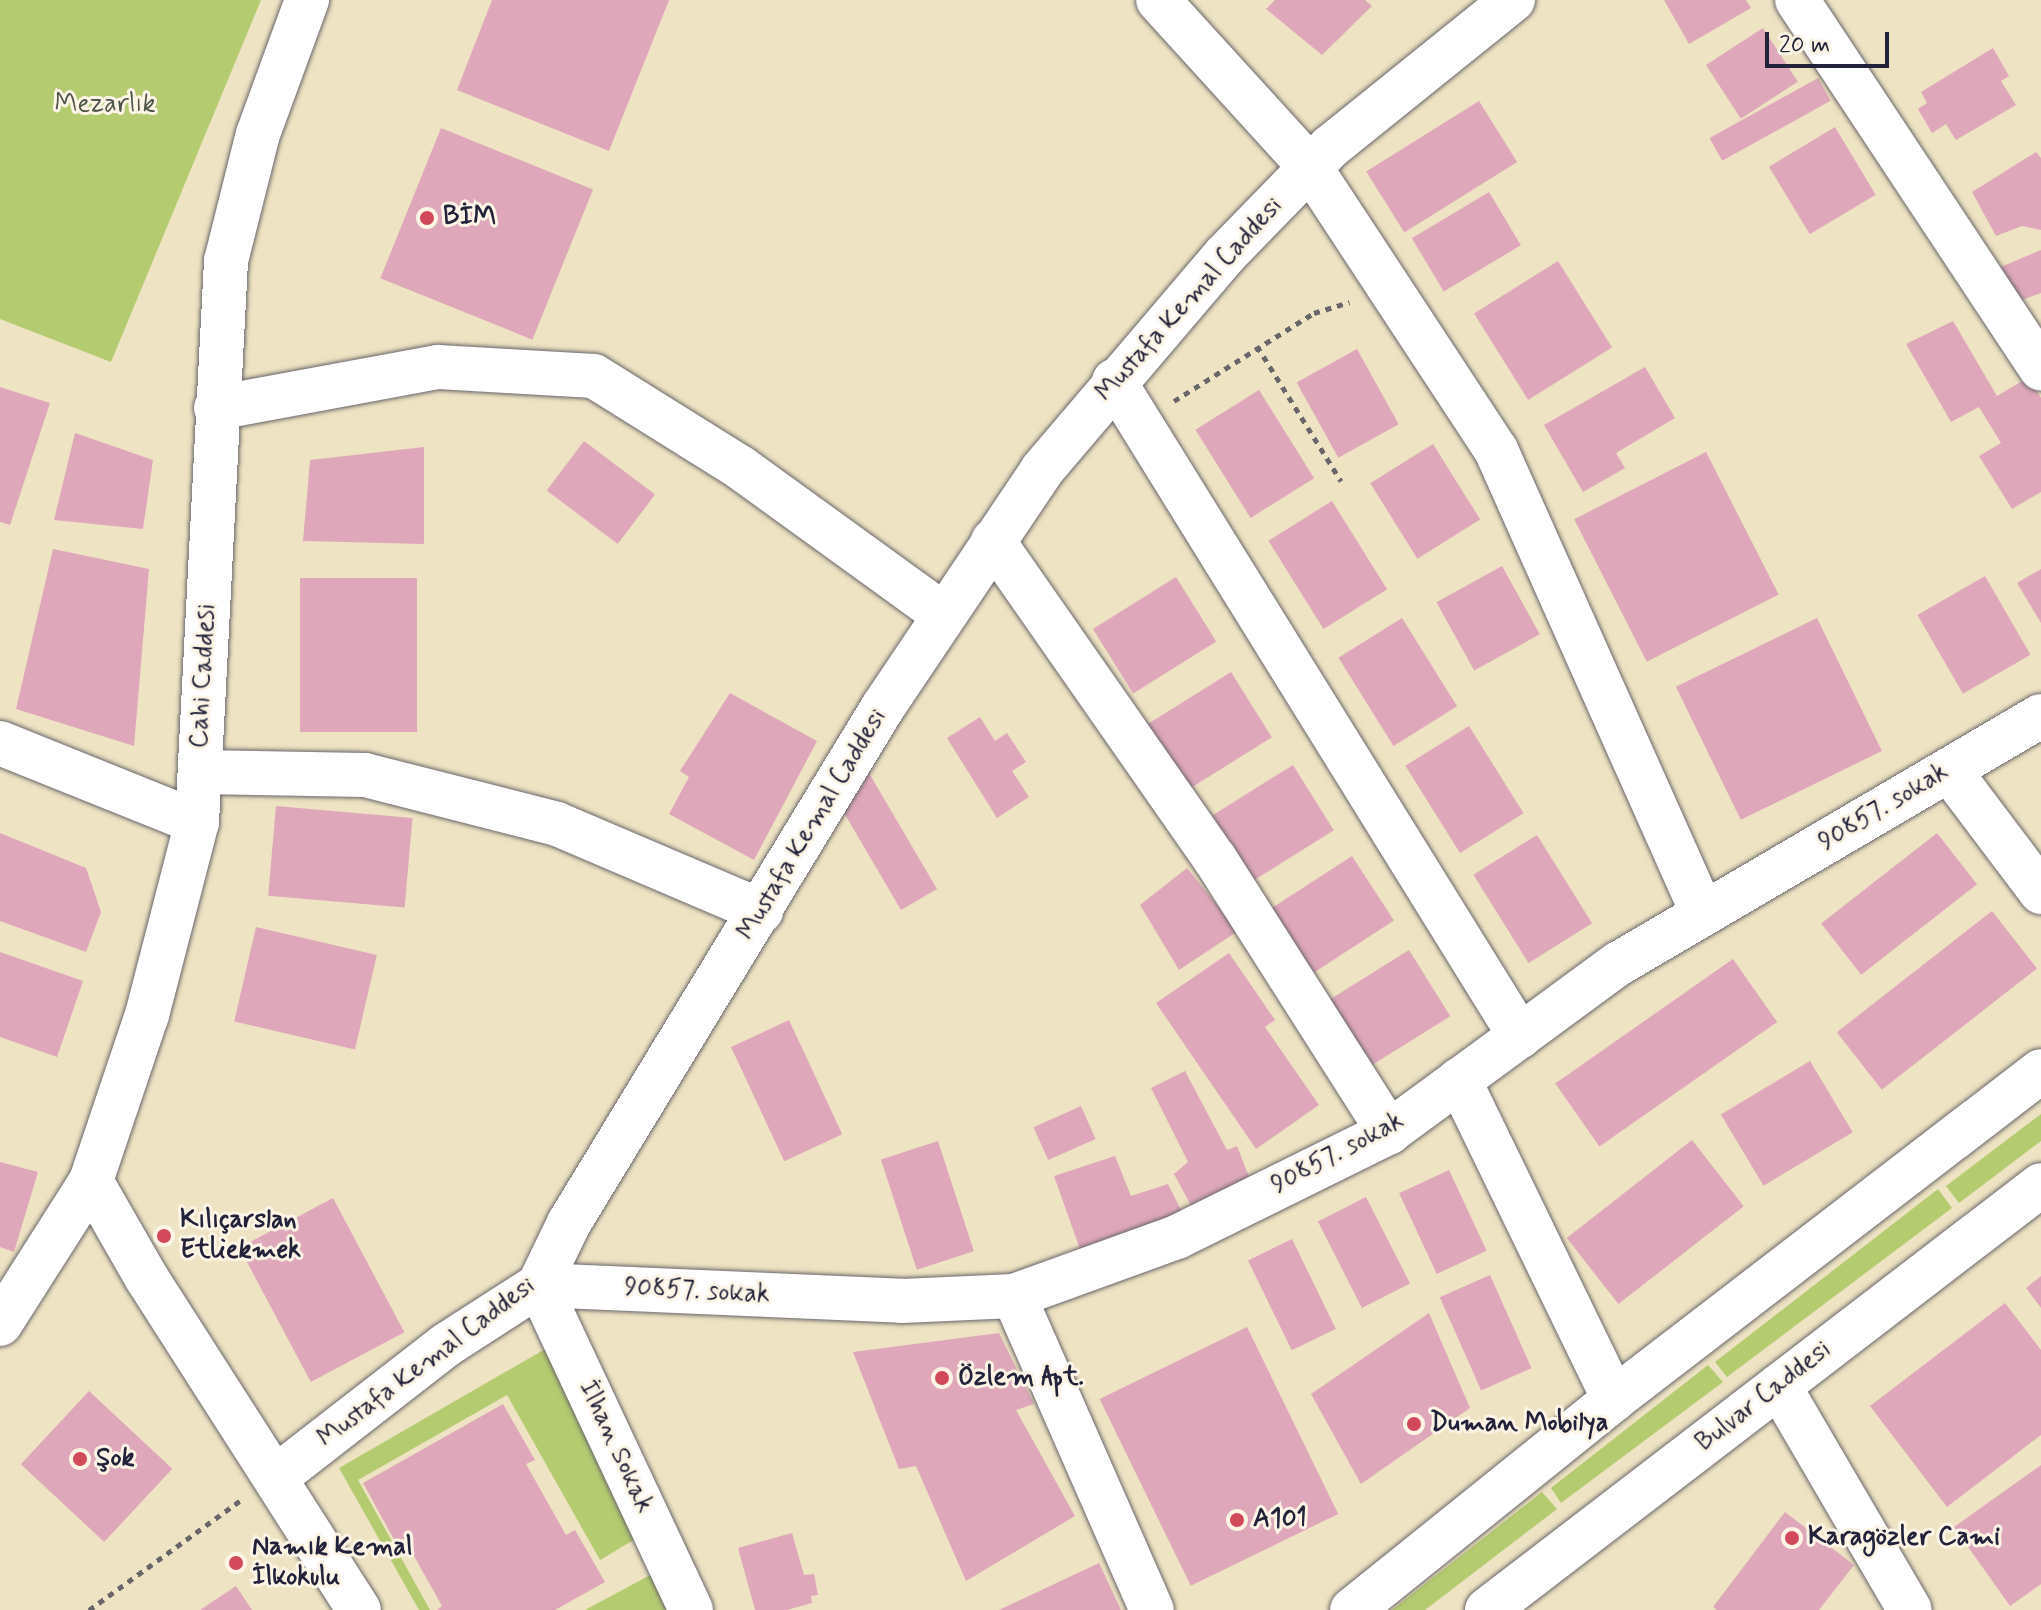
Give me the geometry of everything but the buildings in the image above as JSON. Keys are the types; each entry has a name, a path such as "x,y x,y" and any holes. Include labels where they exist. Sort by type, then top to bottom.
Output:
{"street":[{"name":"Cahi Caddesi","path":"0,1324 91,1181 147,1015 197,822 226,261 242,187 307,0"},
{"path":"1158,0 1310,167 1496,450 1703,914"},
{"name":"Mustafa Kemal Caddesi","path":"276,1477 446,1345 539,1285 569,1223 943,614 993,541 1114,381 1310,167 1513,0"},
{"path":"1797,0 2041,368"},
{"path":"216,408 438,367 594,376 741,468 943,614"},
{"path":"1114,381 1520,1036"},
{"path":"993,541 1215,859 1389,1132"},
{"name":"90857. sokak","path":"539,1285 902,1301 1014,1296 1177,1237 1389,1132 1618,964 2041,716"},
{"path":"0,743 197,822"},
{"path":"1949,770 2041,892"},
{"path":"200,772 365,775 557,824 761,911"},
{"path":"1352,1610 1614,1399 2041,1071"},
{"path":"1459,1080 1614,1399"},
{"path":"91,1181 146,1277 359,1610"},
{"name":"Bulvar Caddesi","path":"1499,1606 2041,1185"},
{"name":"İlhan Sokak","path":"539,1285 691,1610"},
{"path":"1014,1296 1152,1610"},
{"path":"1779,1386 1910,1610"}],"path":[{"path":"1140,423 1257,346 1314,313 1391,290"},
{"path":"1257,346 1341,481"},
{"path":"89,1610 276,1477"}],"green space":[{"name":"Mezarlık","path":"0,0 261,0 111,362 0,319"},
{"path":"2041,1114 2041,1141 1959,1203 1946,1186"},
{"path":"1938,1189 1952,1208 1727,1377 1715,1362"},
{"path":"547,1348 637,1538 600,1560 507,1395 358,1480 430,1610 419,1610 339,1468"},
{"path":"1708,1365 1723,1382 1561,1503 1551,1488"},
{"path":"1542,1492 1557,1509 1425,1610 1392,1610"},
{"path":"654,1573 672,1610 585,1610"}],"place":[{"name":"BİM","path":"427,218"},
{"name":"Kılıçarslan Etliekmek","path":"164,1236"},
{"name":"Özlem Apt.","path":"942,1378"},
{"name":"Duman Mobilya","path":"1414,1424"},
{"name":"Şok","path":"80,1459"},
{"name":"A101","path":"1237,1520"},
{"name":"Karagözler Cami","path":"1792,1538"},
{"name":"Namık Kemal İlkokulu","path":"236,1563"}]}
